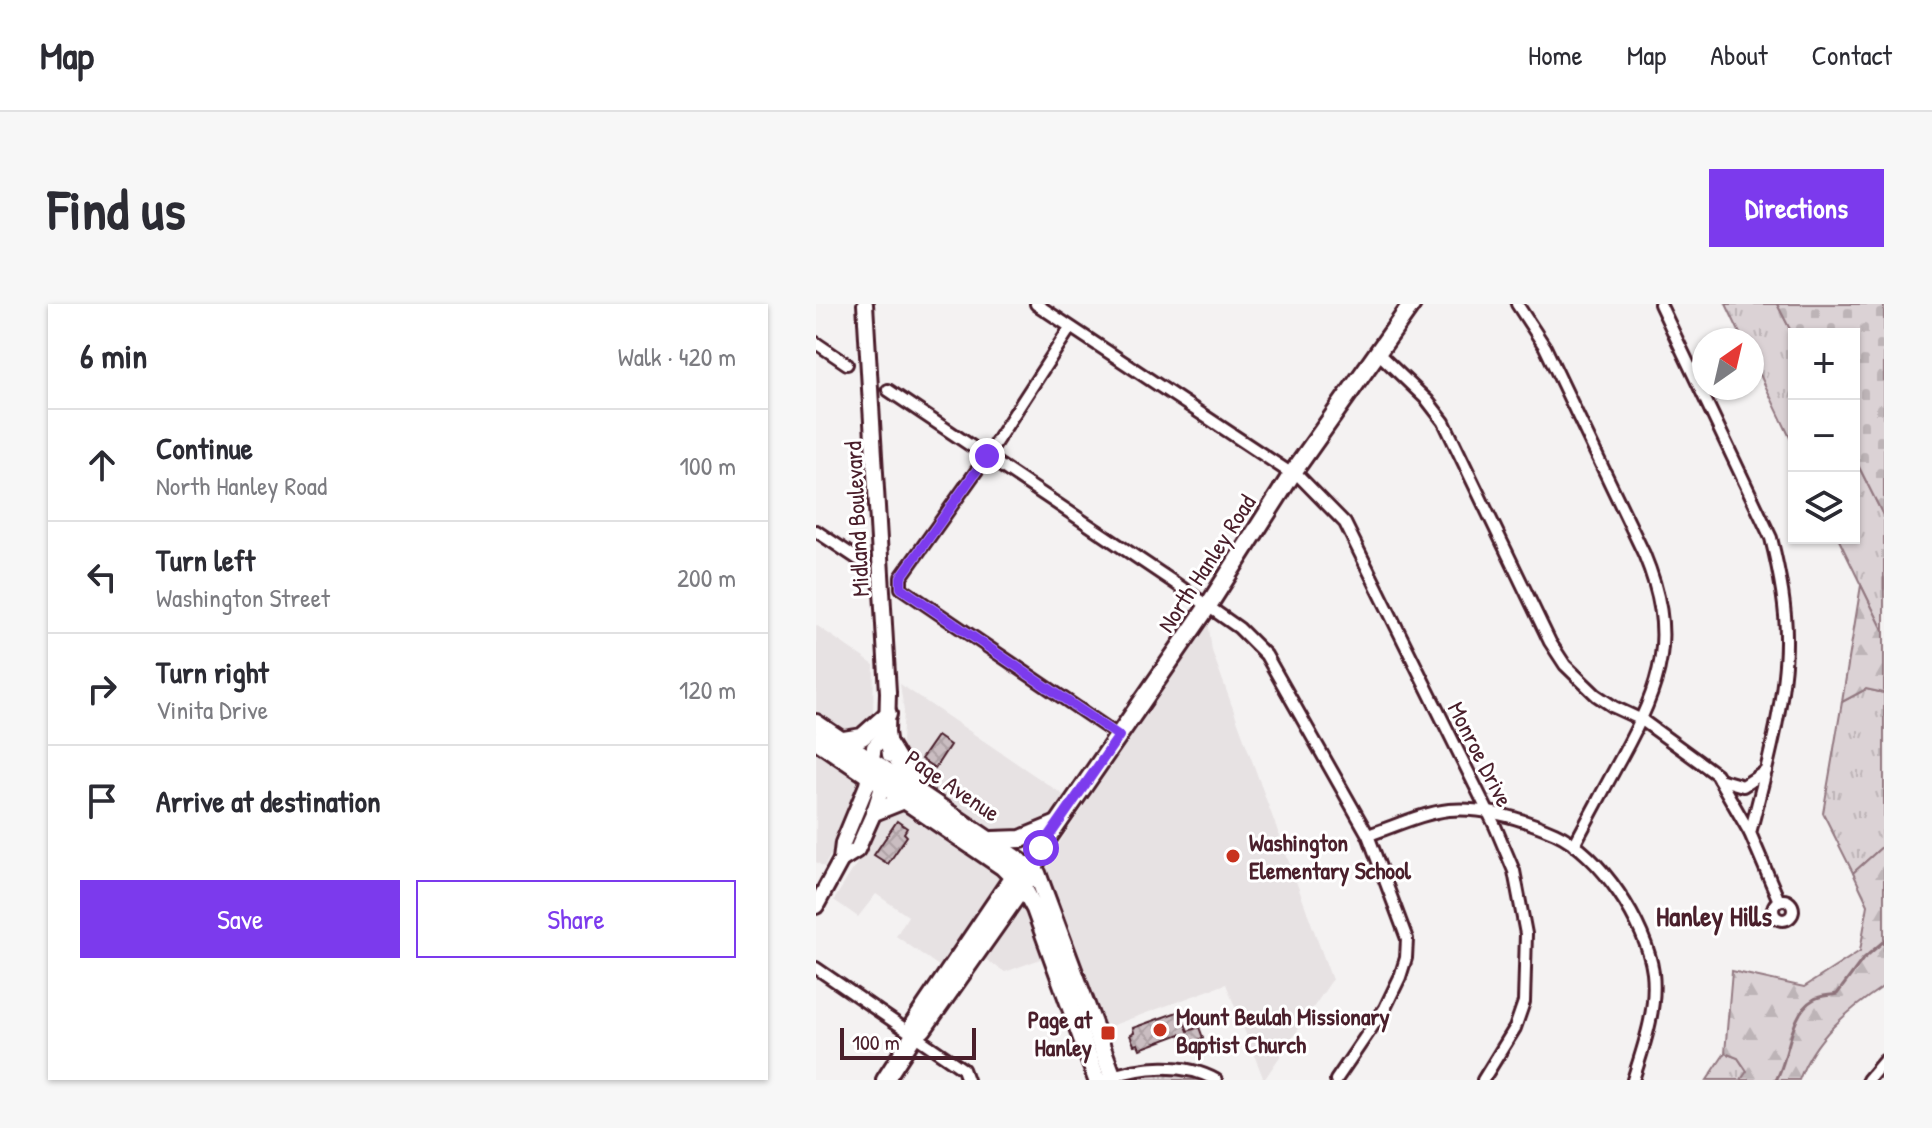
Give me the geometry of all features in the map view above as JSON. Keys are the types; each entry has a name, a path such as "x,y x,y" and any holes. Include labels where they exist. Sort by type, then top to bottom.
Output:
{"main road":[{"name":"Midland Boulevard","path":"841,860 857,850 874,812 888,738 865,304"},
{"name":"North Hanley Road","path":"885,1080 914,1035 923,1029 1014,883 1119,736 1208,606 1293,473 1412,304"},
{"path":"844,740 862,737 888,714"},
{"name":"Page Avenue","path":"816,723 872,759 880,777 904,800 1014,883 1035,909 1106,1079"},
{"name":"Midland Boulevard","path":"872,759 874,747 888,738"},
{"path":"888,738 906,775 919,792"},
{"name":"Page Avenue","path":"816,740 880,777 919,792 1029,866"},
{"name":"Midland Boulevard","path":"816,906 841,860 843,843 880,777"},
{"path":"874,812 904,800"},
{"path":"991,840 1021,839 1057,824"},
{"path":"1029,866 1040,877 1054,914 1106,1079"},
{"path":"1014,883 1036,894 1054,914"}],"street":[{"name":"Monroe Drive","path":"1036,304 1293,473 1345,523 1488,811 1514,871 1526,934 1524,1002 1508,1040 1483,1080"},
{"path":"1517,304 1545,347 1655,579 1662,615 1662,654 1653,693 1642,720 1574,845"},
{"path":"1660,304 1771,538 1776,559 1786,633 1785,666 1766,771 1750,833"},
{"path":"1070,328 987,456 901,577 901,588 1119,736"},
{"path":"816,343 847,364"},
{"path":"1378,353 1427,400 1444,422 1557,654 1596,695 1642,720 1683,748 1719,779 1750,833 1779,901"},
{"path":"888,390 1208,606 1239,628 1266,655 1368,835 1407,939 1406,958 1385,1008 1336,1080"},
{"path":"816,531 858,559"},
{"path":"1719,779 1743,786 1766,771"},
{"path":"1368,835 1446,810 1488,811 1556,833 1574,845 1605,875 1626,902 1644,938 1653,974 1650,1026 1633,1080"},
{"path":"816,968 963,1069 967,1080"},
{"path":"1868,1080 1884,1061"},
{"path":"1106,1079 1154,1068 1183,1068 1216,1080"}],"shaded area":[{"path":"1208,620 1212,651 1332,980 1264,1080 1226,984 1105,1028 1047,870 1048,860"},
{"path":"816,625 874,665 873,717 864,731 843,734 816,715"},
{"path":"900,684 1065,796 1055,810 1026,834 997,834 915,778 901,754 904,711"},
{"path":"816,746 859,777 863,785 852,815 824,867 816,862"},
{"path":"905,808 996,874 1003,883 943,969 896,936 908,916 876,894 858,917 834,900 862,855 878,818"},
{"path":"1016,910 1029,912 1046,957 1005,972 982,957"}],"green space":[{"path":"1726,304 1777,304 1789,328 1788,433 1764,383 1764,328 1737,328"},
{"path":"1777,304 1884,304 1884,517 1860,469 1860,328 1789,328"},
{"path":"1860,469 1884,517 1884,632 1841,544 1860,544"},
{"path":"1861,585 1884,632 1884,693 1866,689 1842,702"},
{"path":"1866,689 1884,693 1884,845 1853,873 1823,813 1842,702"},
{"path":"1884,845 1884,986 1858,1005 1823,1038 1799,1080 1741,1080 1747,1071 1738,1058 1725,1053 1732,971 1804,987 1860,951 1868,905 1853,873"},
{"path":"1725,1053 1738,1058 1747,1072 1741,1080 1707,1080"},
{"path":"1167,1072 1204,1080 1131,1080"}],"building":[{"path":"937,736 950,745 935,768 921,759"},
{"path":"897,821 907,828 904,833 907,836 888,864 874,855"},
{"name":"Mount Beulah Missionary Baptist Church","path":"1180,1011 1188,1031 1199,1027 1203,1038 1184,1045 1180,1034 1140,1049 1138,1044 1134,1045 1130,1035 1134,1033 1133,1028"}],"waterway":[{"path":"1884,578 1884,589"},
{"path":"1776,1080 1805,1006 1819,997 1837,994 1863,959 1884,941"}],"place":[{"name":"Washington Elementary School","path":"1233,856"},
{"name":"Mount Beulah Missionary Baptist Church","path":"1160,1030"},
{"name":"Page at Hanley","path":"1108,1033"}],"district":[{"name":"Hanley Hills","path":"1714,916"}],"route":[{"path":"987,456 901,577 900,583 901,588 1119,736 1041,848"}]}
